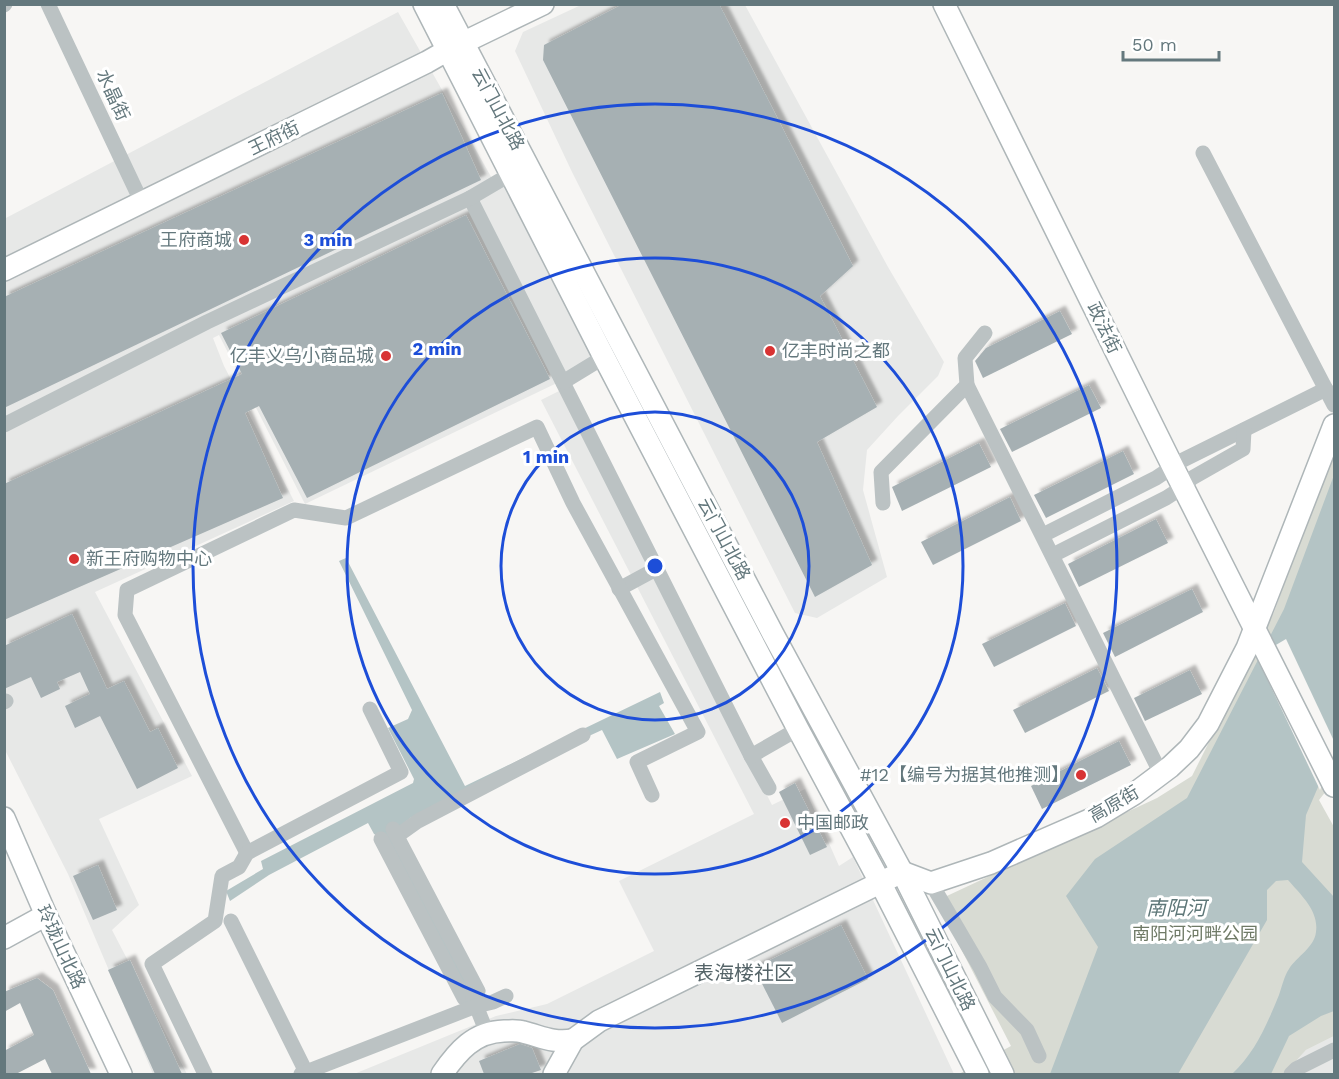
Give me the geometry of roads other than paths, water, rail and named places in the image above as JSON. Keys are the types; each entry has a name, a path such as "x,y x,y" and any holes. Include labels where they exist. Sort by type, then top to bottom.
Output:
{"street":[{"name":"水晶街","path":"48,4 142,203"},
{"name":"云门山北路","path":"424,4 455,46 902,872 1003,1074"},
{"name":"云门山北路","path":"444,4 455,46 511,174 978,1074"},
{"name":"王府街","path":"4,270 543,4"},
{"name":"政法街","path":"944,4 1173,467 1335,786"},
{"path":"1203,153 1335,405"},
{"path":"4,425 207,322 470,198 511,174"},
{"path":"470,198 769,788"},
{"path":"985,333 965,358 967,385 1161,774"},
{"path":"563,382 604,357"},
{"path":"883,503 881,472 967,385"},
{"path":"1043,535 1183,460 1326,389"},
{"name":"高原街","path":"931,883 991,863 1096,816 1134,794 1189,749 1208,724 1230,684 1255,628 1335,425"},
{"path":"247,853 125,615 128,590 294,510 346,519 537,428 573,503 698,732 637,762 652,795"},
{"path":"1053,555 1183,487 1192,478 1243,449 1244,430"},
{"path":"619,589 656,569"},
{"path":"205,1074 152,964 215,921 222,876 239,867 247,853 401,772 370,708"},
{"path":"751,756 798,729"},
{"path":"487,1033 475,1002 478,991 395,832 583,735"},
{"name":"玲珑山北路","path":"4,818 46,915 121,1074"},
{"path":"381,839 464,998 475,1002 493,1002 506,996"},
{"path":"554,1074 573,1040 599,1021 902,872 931,883 995,997 1027,1030 1039,1056"},
{"path":"4,938 46,915"},
{"path":"231,921 304,1073 475,1002"},
{"path":"442,1074 463,1047 487,1033 515,1030 549,1041 573,1040"},
{"path":"1292,1074 1296,1069 1335,1050"}],"water":[{"name":"南阳河","path":"1334,475 1334,750 1306,815 1302,862 1334,897 1334,1011 1321,1016 1289,1036 1271,1074 1232,1074 1260,1038 1287,972 1315,938 1316,924 1312,910 1288,880 1276,881 1267,890 1267,920 1178,1074 1050,1074 1098,947 1066,896 1095,859 1187,798 1284,609"},
{"path":"346,558 465,786 660,692 664,703 659,706 675,734 617,759 602,730 410,818 391,835 471,990 468,994 388,840 374,834 368,823 269,875 230,901 226,891 263,869 261,861 413,783 414,779 388,728 408,719 412,710 339,561"}],"place":[{"name":"王府商城","path":"244,240"},
{"name":"亿丰时尚之都","path":"770,351"},
{"name":"亿丰义乌小商品城","path":"386,356"},
{"name":"新王府购物中心","path":"74,559"},
{"name":"#12【编号为据其他推测】","path":"1081,775"},
{"name":"中国邮政","path":"785,823"}],"district":[{"name":"表海楼社区","path":"744,973"}],"park label":[{"name":"南阳河河畔公园","path":"1195,934"}]}
